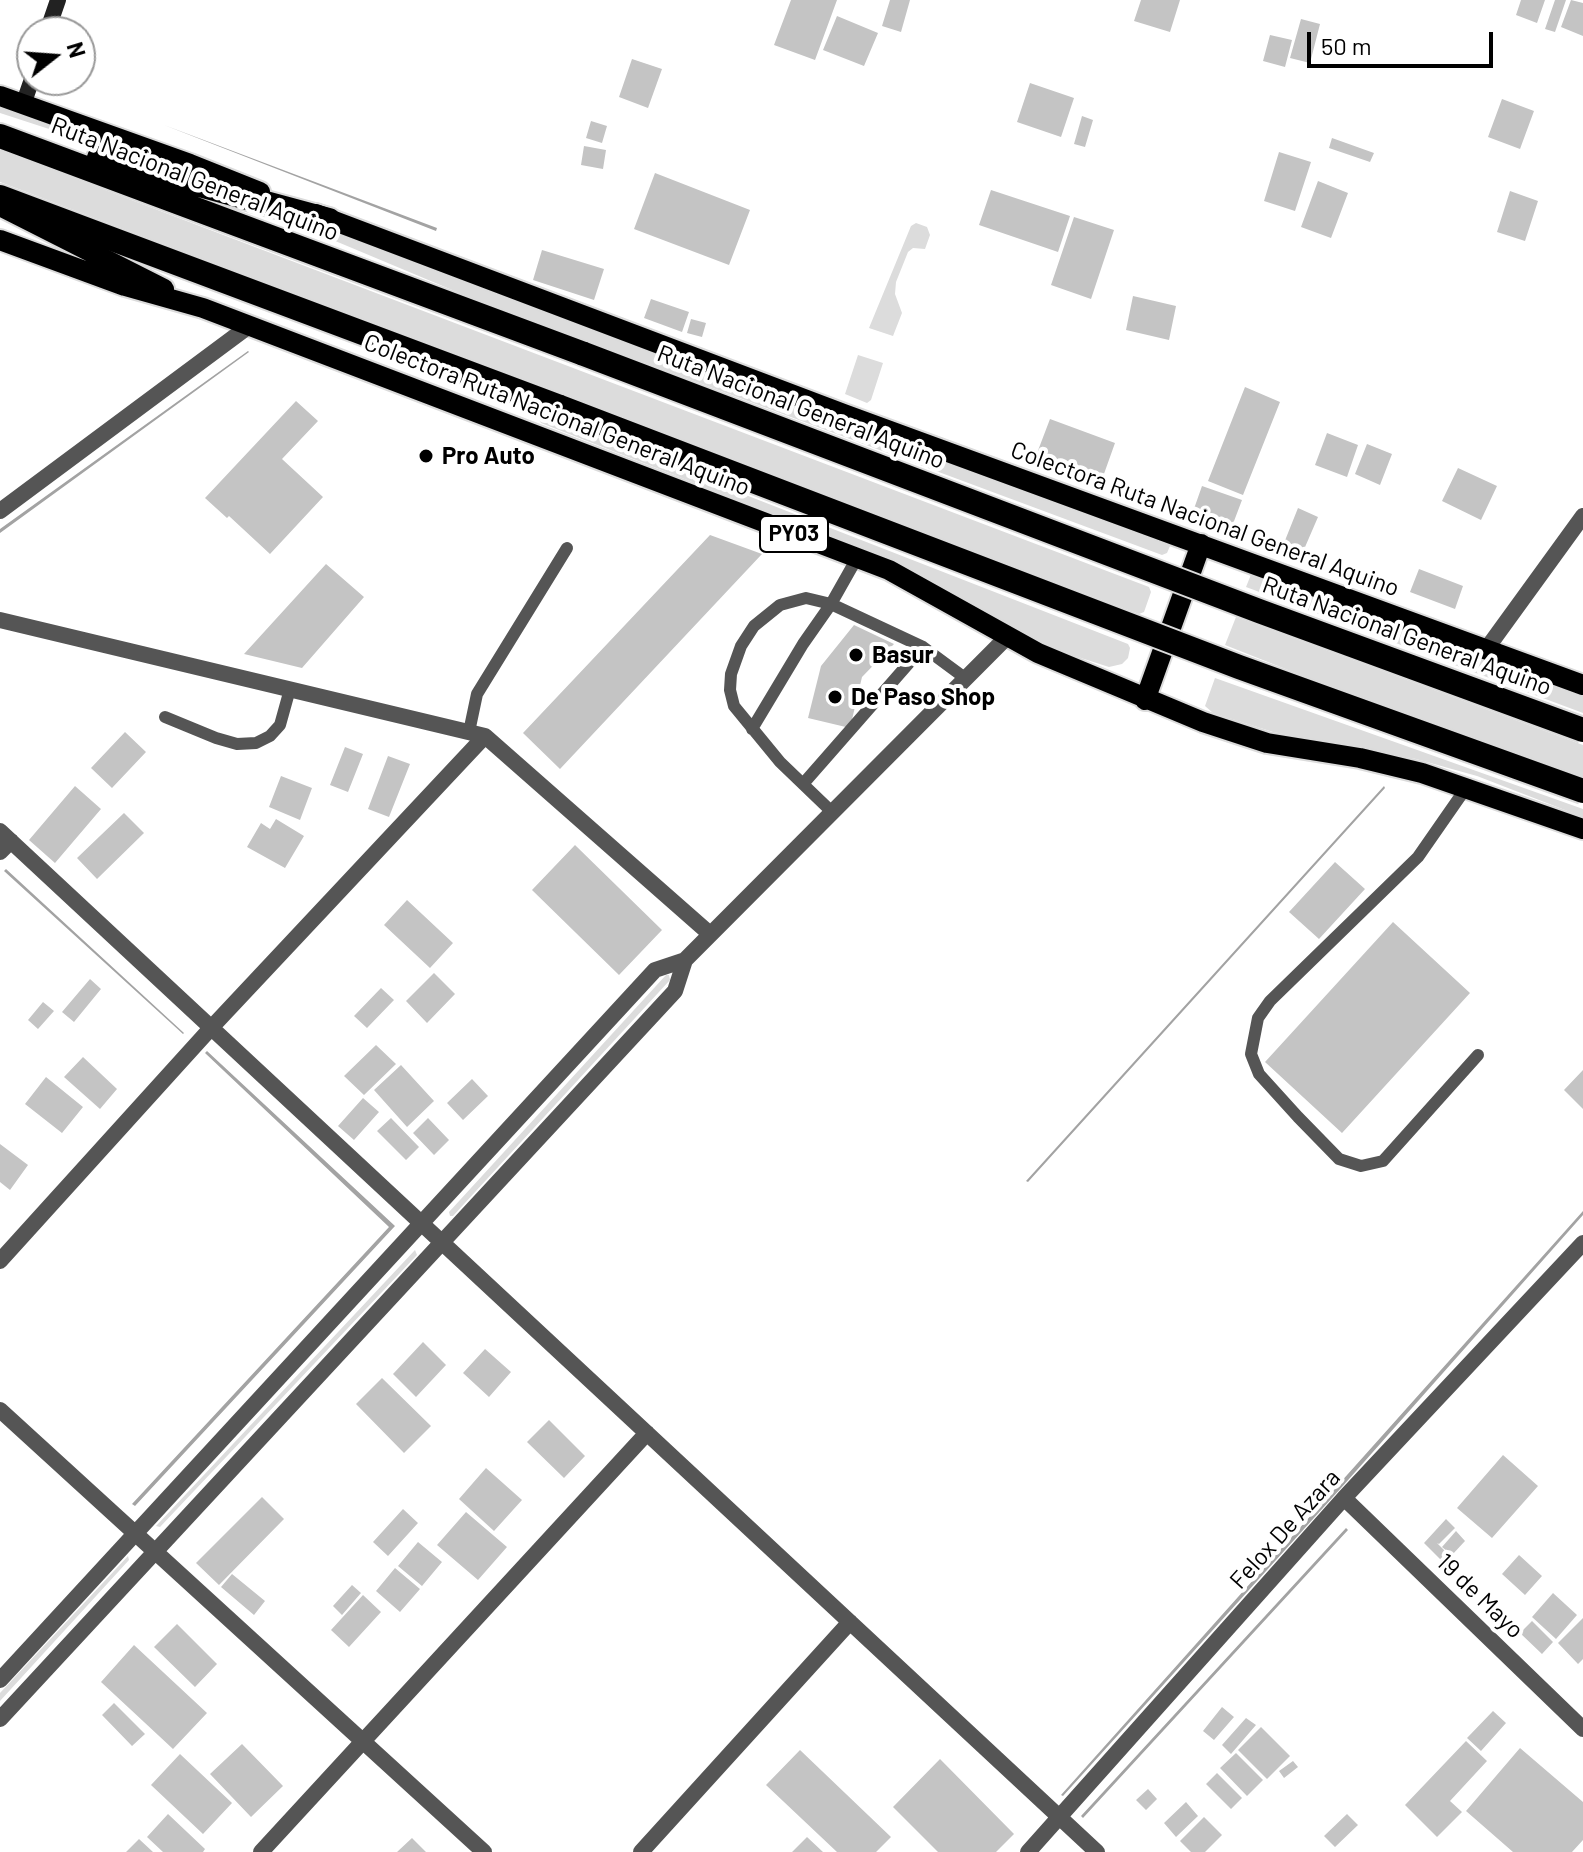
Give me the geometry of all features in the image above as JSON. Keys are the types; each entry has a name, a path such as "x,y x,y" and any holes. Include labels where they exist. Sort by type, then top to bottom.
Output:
{"highway":[{"path":"0,133 329,220"},
{"name":"Ruta Nacional General Aquino","path":"0,133 1259,611 1583,730"},
{"name":"PY03","path":"0,197 560,407 1225,662 1583,791"}],"main road":[{"name":"Colectora Ruta Nacional General Aquino","path":"0,96 190,164 329,220 856,418 1583,685"},
{"path":"0,207 203,308"},
{"name":"Colectora Ruta Nacional General Aquino","path":"0,240 125,286 203,308 889,570 1006,638 1145,700 1267,743 1360,758 1422,773 1583,829"},
{"path":"1145,700 1201,544"}],"street":[{"path":"23,105 26,96"},
{"path":"0,511 249,326"},
{"path":"1485,651 1583,516"},
{"path":"0,620 477,734 710,934"},
{"path":"0,1719 675,991 685,960 1006,638"},
{"path":"0,1261 477,734"},
{"path":"4,841 211,1028 1097,1852"},
{"path":"0,1680 655,970 685,960"},
{"name":"Felox De Azara","path":"1028,1852 1344,1498 1583,1243"},
{"path":"0,1410 484,1852"},
{"path":"261,1852 647,1433"},
{"name":"19 de Mayo","path":"1344,1498 1583,1729"},
{"path":"641,1852 850,1622"}],"lane":[{"path":"477,734 477,694 567,548"},
{"path":"752,729 857,558"},
{"path":"832,812 734,706 730,690 731,674 741,646 754,626 780,605 806,598 831,604 923,647 965,678"},
{"path":"803,784 923,647"},
{"path":"165,717 237,744 256,743 270,736 280,725 290,689"},
{"path":"1466,788 1418,857 1270,1001 1258,1018 1251,1054 1259,1074 1339,1159 1361,1166 1383,1161 1478,1055"}],"shaded area":[{"path":"0,105 189,170 187,174 0,113"},
{"path":"164,125 437,228 436,231"},
{"path":"0,150 1149,587 1151,592 1144,612 1139,614 0,182"},
{"path":"916,223 927,227 930,235 925,249 913,248 908,252 896,282 895,294 902,313 893,336 869,328 911,226"},
{"path":"306,226 324,228 1170,546 1167,553 1162,555 476,300"},
{"path":"249,352 0,533 0,529"},
{"path":"858,355 883,363 871,400 867,403 845,394"},
{"path":"543,416 1128,644 1128,658 1122,664 1109,667 1059,651 1014,630 897,562 541,423 539,420"},
{"path":"1252,572 1583,696 1583,713 1246,587"},
{"path":"1236,617 1583,745 1583,778 1409,718 1225,645"},
{"path":"1215,678 1583,809 1583,817 1477,776 1416,759 1273,732 1213,713 1205,706"},
{"path":"1384,786 1028,1182 1026,1181"},
{"path":"6,869 184,1033 4,871"},
{"path":"666,975 670,980 450,1216 449,1212"},
{"path":"207,1051 395,1226 135,1506 132,1504 389,1227 205,1053"},
{"path":"1583,1211 1583,1215 1341,1488 1061,1795"},
{"path":"415,1250 417,1255 160,1527 156,1526"},
{"path":"1346,1528 1348,1530 1083,1818 1081,1816"},
{"path":"128,1556 129,1560 0,1701 0,1693"}],"building":[{"path":"791,0 837,0 815,60 774,45"},
{"path":"890,0 910,0 901,32 882,26"},
{"path":"1141,0 1180,0 1170,32 1134,21"},
{"path":"1521,0 1545,0 1537,23 1516,15"},
{"path":"1555,0 1566,0 1555,32 1545,29"},
{"path":"1571,0 1583,3 1583,36 1561,27"},
{"path":"837,16 878,33 864,66 823,50"},
{"path":"1301,19 1320,24 1310,63 1290,58"},
{"path":"1270,35 1292,40 1285,67 1263,61"},
{"path":"632,59 662,69 648,108 619,97"},
{"path":"1030,83 1074,98 1061,137 1017,122"},
{"path":"1502,99 1534,111 1520,149 1488,137"},
{"path":"1082,116 1093,120 1085,147 1074,144"},
{"path":"591,121 607,126 602,143 586,138"},
{"path":"1332,138 1374,153 1370,162 1329,148"},
{"path":"584,146 606,150 603,169 581,165"},
{"path":"1279,152 1311,162 1295,211 1264,201"},
{"path":"655,173 750,210 729,265 634,229"},
{"path":"1318,181 1348,193 1331,238 1301,227"},
{"path":"991,190 1070,216 1058,252 979,225"},
{"path":"1510,191 1538,201 1525,241 1497,232"},
{"path":"1074,217 1114,230 1091,299 1051,285"},
{"path":"542,250 604,269 594,300 533,280"},
{"path":"1133,296 1176,306 1169,340 1126,330"},
{"path":"651,299 689,312 682,332 644,318"},
{"path":"691,319 706,323 702,337 687,333"},
{"path":"1245,387 1280,402 1243,495 1208,481"},
{"path":"296,401 318,421 282,459 323,497 270,554 205,498"},
{"path":"1050,419 1115,443 1100,485 1034,461"},
{"path":"1327,433 1358,445 1347,477 1315,465"},
{"path":"1367,444 1392,454 1380,485 1355,474"},
{"path":"1458,468 1497,486 1481,520 1442,501"},
{"path":"1202,486 1242,500 1228,537 1189,523"},
{"path":"1298,508 1318,517 1299,561 1280,553"},
{"path":"710,535 762,554 560,769 523,733"},
{"path":"326,564 364,597 302,668 244,654"},
{"path":"1419,569 1463,586 1455,609 1410,592"},
{"path":"854,625 894,644 862,677 850,728 808,718 821,666"},
{"path":"125,732 146,752 112,788 91,768"},
{"path":"345,747 363,754 348,792 330,785"},
{"path":"388,756 410,764 389,817 368,809"},
{"path":"281,776 312,788 300,820 269,807"},
{"path":"75,786 101,809 55,863 29,840"},
{"path":"124,813 144,833 97,879 77,858"},
{"path":"276,819 304,836 285,868 247,847 261,823 270,829"},
{"path":"575,845 662,930 619,975 532,890"},
{"path":"1335,862 1365,889 1319,939 1289,912"},
{"path":"407,900 453,943 430,968 384,925"},
{"path":"1393,922 1470,993 1342,1133 1265,1062"},
{"path":"434,973 455,994 427,1023 406,1001"},
{"path":"90,979 101,989 74,1022 62,1012"},
{"path":"381,988 394,1000 367,1028 354,1016"},
{"path":"43,1002 54,1011 38,1029 28,1020"},
{"path":"376,1045 396,1064 364,1095 344,1076"},
{"path":"83,1057 117,1089 100,1109 64,1077"},
{"path":"401,1065 434,1101 407,1127 374,1090"},
{"path":"1583,1070 1583,1109 1564,1090"},
{"path":"46,1077 83,1107 62,1133 25,1104"},
{"path":"472,1079 488,1096 463,1120 447,1103"},
{"path":"363,1098 379,1112 354,1140 338,1126"},
{"path":"391,1118 419,1147 406,1160 377,1131"},
{"path":"428,1118 449,1140 434,1155 413,1133"},
{"path":"0,1144 28,1165 10,1190 0,1182"},
{"path":"423,1342 446,1365 416,1397 393,1374"},
{"path":"485,1349 511,1372 489,1397 463,1373"},
{"path":"382,1378 431,1426 404,1453 356,1404"},
{"path":"549,1420 585,1456 564,1478 527,1442"},
{"path":"1503,1455 1538,1486 1492,1538 1457,1508"},
{"path":"486,1468 522,1500 494,1531 459,1499"},
{"path":"262,1497 284,1519 219,1585 196,1563"},
{"path":"403,1509 418,1523 388,1556 373,1542"},
{"path":"466,1512 507,1547 478,1580 437,1545"},
{"path":"1446,1519 1455,1528 1437,1543 1447,1553 1441,1560 1424,1543"},
{"path":"1456,1531 1465,1541 1452,1555 1442,1547"},
{"path":"418,1542 442,1562 422,1586 398,1566"},
{"path":"1519,1555 1542,1576 1525,1595 1502,1574"},
{"path":"395,1568 420,1589 400,1612 376,1591"},
{"path":"232,1574 265,1601 254,1615 221,1587"},
{"path":"352,1585 361,1593 342,1615 333,1606"},
{"path":"1553,1593 1577,1615 1556,1639 1532,1617"},
{"path":"363,1595 381,1612 349,1647 331,1630"},
{"path":"1583,1618 1583,1659 1578,1664 1558,1643"},
{"path":"1532,1621 1553,1642 1542,1654 1520,1633"},
{"path":"177,1624 217,1664 195,1687 154,1647"},
{"path":"134,1645 207,1713 173,1749 101,1682"},
{"path":"114,1703 145,1734 132,1746 102,1715"},
{"path":"1222,1707 1234,1717 1214,1740 1203,1731"},
{"path":"1493,1711 1506,1723 1481,1751 1467,1738"},
{"path":"1246,1718 1256,1725 1231,1754 1222,1745"},
{"path":"1261,1727 1290,1756 1267,1779 1238,1750"},
{"path":"1466,1741 1487,1761 1450,1801 1462,1812 1437,1837 1405,1805"},
{"path":"242,1744 283,1786 251,1817 210,1774"},
{"path":"1520,1748 1583,1802 1583,1840 1572,1852 1513,1852 1466,1811"},
{"path":"800,1750 891,1837 876,1852 837,1852 766,1785"},
{"path":"1236,1753 1263,1780 1247,1796 1220,1768"},
{"path":"180,1754 232,1803 203,1834 151,1785"},
{"path":"940,1759 1014,1834 996,1852 938,1852 893,1807"},
{"path":"1293,1761 1298,1767 1284,1778 1279,1771"},
{"path":"1217,1773 1242,1798 1231,1809 1206,1784"},
{"path":"1148,1789 1157,1799 1146,1810 1136,1800"},
{"path":"1186,1802 1198,1816 1176,1837 1164,1823"},
{"path":"168,1814 205,1849 203,1852 163,1852 147,1837"},
{"path":"1347,1814 1358,1825 1335,1847 1324,1836"},
{"path":"1204,1817 1222,1835 1205,1852 1191,1852 1180,1841"},
{"path":"807,1837 823,1852 792,1852"},
{"path":"412,1838 426,1852 397,1852"},
{"path":"139,1839 153,1852 126,1852"}],"place":[{"name":"Pro Auto","path":"426,456"},
{"name":"Basur","path":"856,655"},
{"name":"De Paso Shop","path":"835,697"}]}
